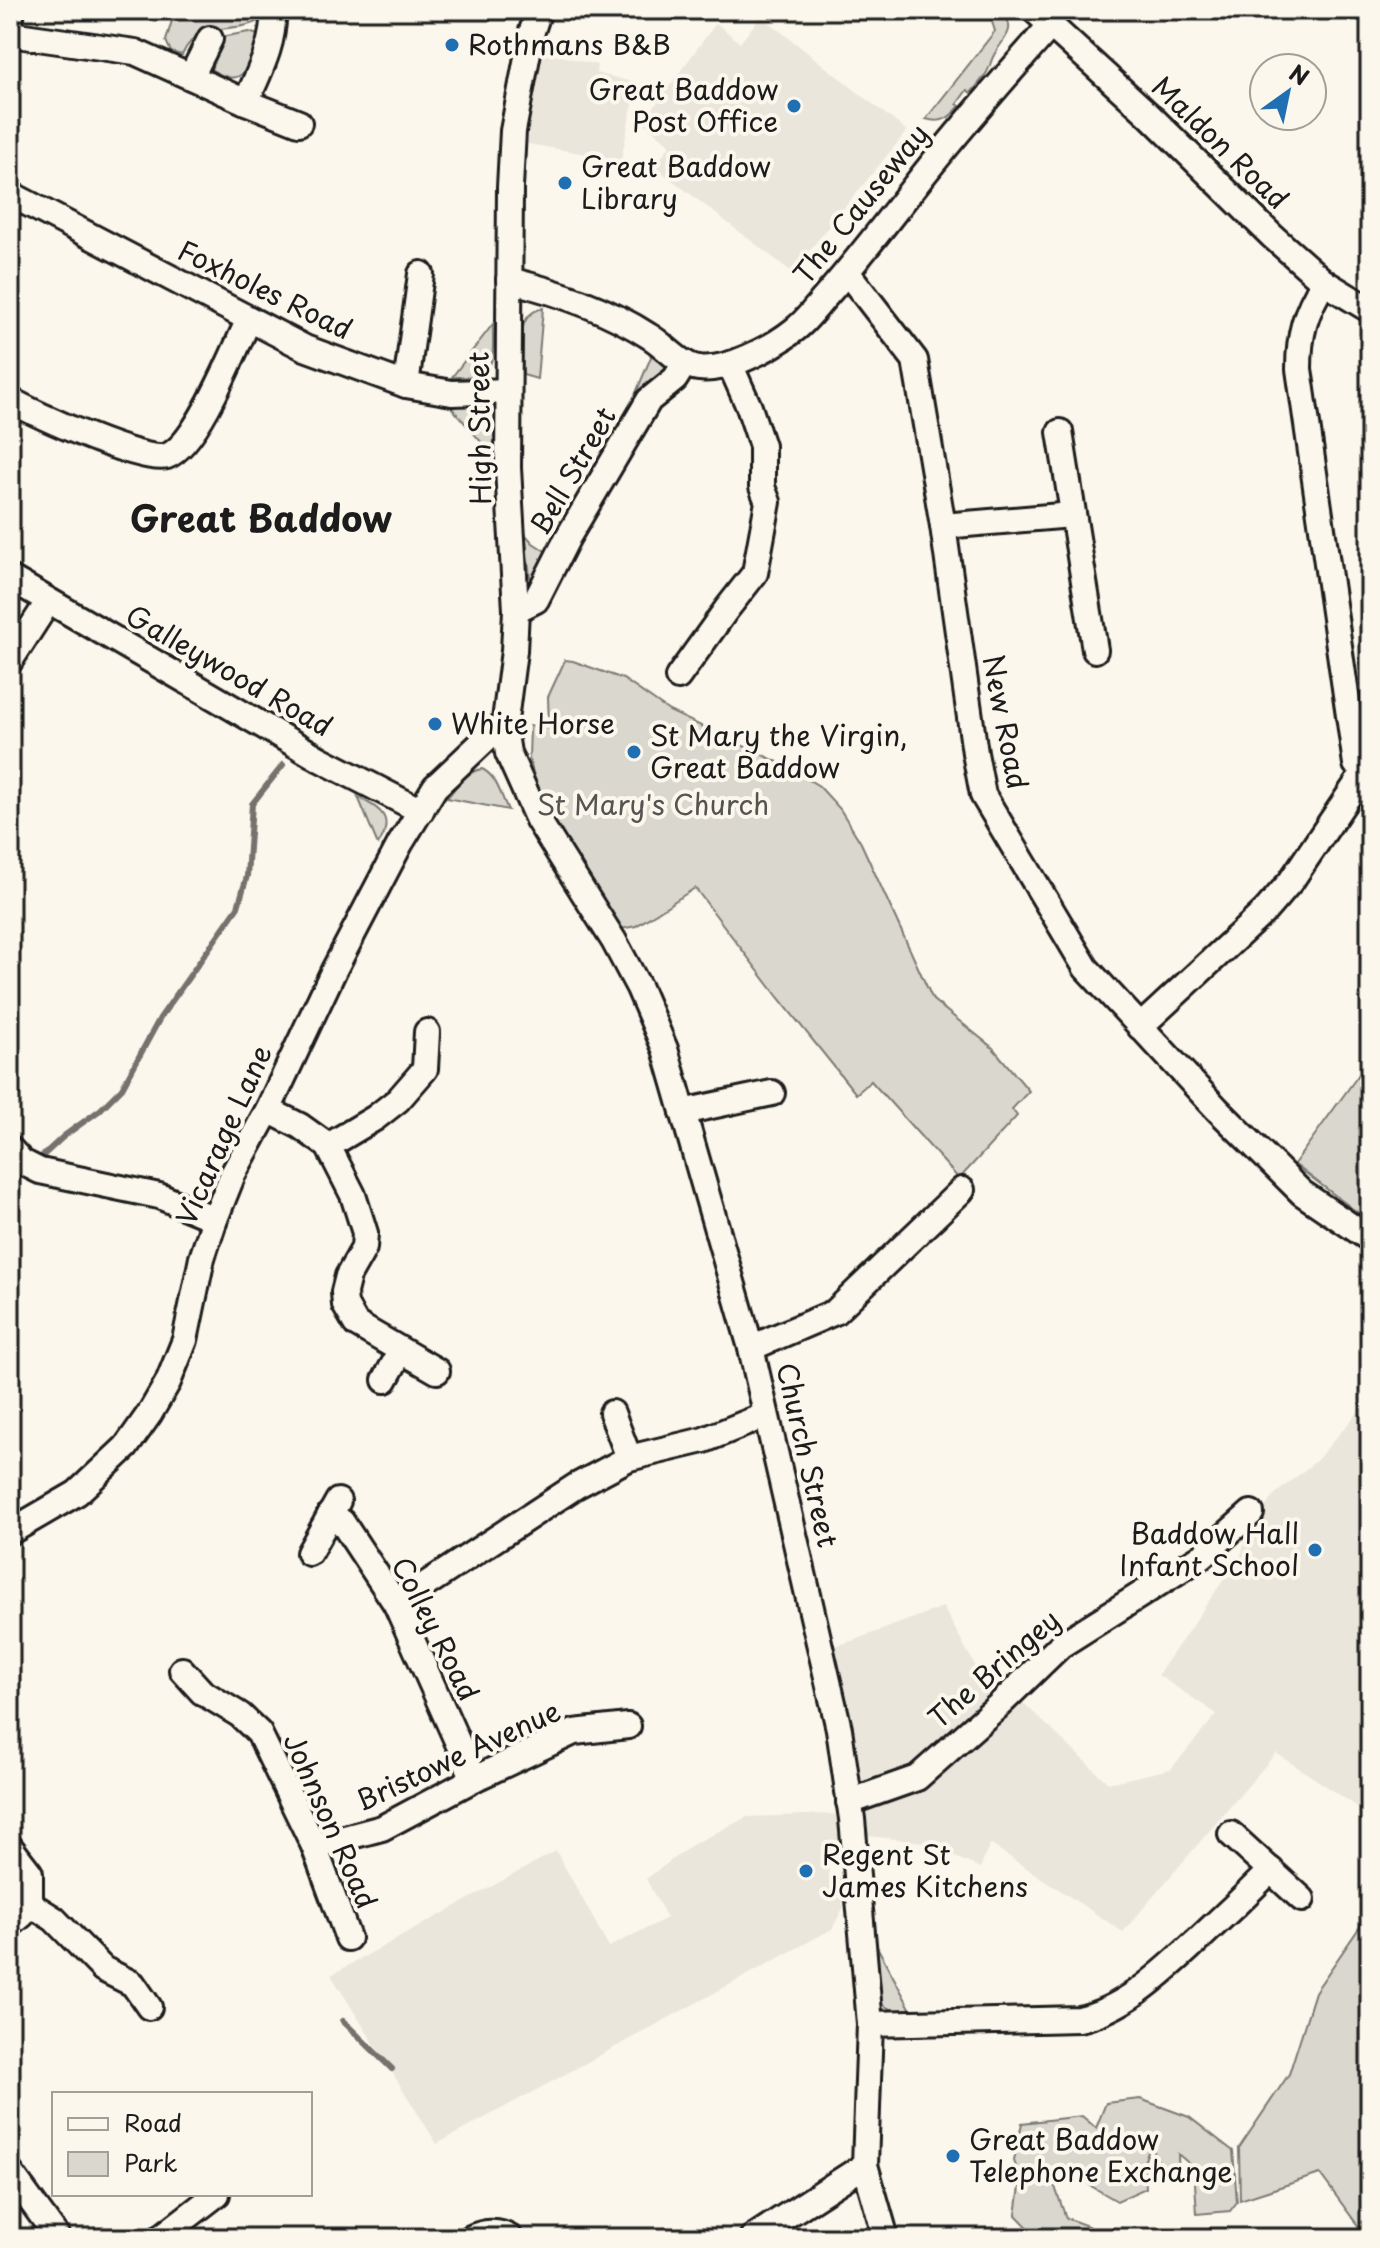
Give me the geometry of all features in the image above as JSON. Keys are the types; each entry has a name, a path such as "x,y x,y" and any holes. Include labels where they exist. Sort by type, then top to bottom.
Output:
{"street":[{"path":"10,23 12,10"},
{"path":"246,102 269,47 273,10"},
{"name":"High Street","path":"504,728 516,610 508,468 509,213 513,131 532,31 539,10"},
{"name":"The Causeway","path":"685,363 697,368 730,364 796,330 847,272 1042,18"},
{"name":"Maldon Road","path":"1042,18 1149,115 1261,226 1324,282 1370,310"},
{"path":"10,34 135,52 299,123"},
{"path":"191,77 210,39"},
{"name":"Foxholes Road","path":"10,194 305,348 406,385 452,393 508,391"},
{"name":"New Road","path":"847,272 915,360 983,795 1086,968 1217,1109 1302,1193 1370,1239"},
{"path":"406,385 421,274"},
{"path":"509,280 555,292 599,310 649,335 685,363"},
{"path":"1140,1027 1265,911 1291,881 1367,768 1356,764 1299,369 1299,345 1304,321 1324,282"},
{"path":"10,400 84,435 150,456 167,456 184,444 200,420 249,319"},
{"name":"Bell Street","path":"516,610 536,600 568,537 649,400 675,379 685,363"},
{"path":"678,677 755,573 768,502 762,487 762,446 730,364"},
{"path":"1060,432 1095,650"},
{"path":"943,526 1072,515"},
{"name":"Galleywood Road","path":"10,578 320,759 421,811"},
{"path":"10,661 48,602"},
{"path":"421,811 435,787 490,735 504,728"},
{"name":"Church Street","path":"504,728 508,753 538,820 614,941 639,988 665,1049 751,1348 839,1729 870,2024 865,2165 886,2238"},
{"name":"Vicarage Lane","path":"10,1532 77,1493 126,1447 168,1382 185,1340 202,1258 233,1174 268,1110 334,970 400,844 421,811"},
{"path":"328,1146 375,1118 398,1100 425,1069 427,1032"},
{"path":"683,1112 772,1093"},
{"path":"268,1110 300,1126 328,1146 353,1195 365,1233 364,1248 348,1276 344,1292 345,1305 356,1324 437,1371"},
{"path":"24,1161 159,1196 215,1219"},
{"path":"751,1348 835,1312 949,1220 962,1190"},
{"path":"385,1380 401,1351"},
{"path":"612,1413 629,1458"},
{"path":"396,1604 576,1486 629,1458 704,1440 766,1415"},
{"name":"Colley Road","path":"309,1553 334,1508 396,1604 474,1779"},
{"name":"The Bringey","path":"849,1802 917,1778 1061,1645 1202,1556 1251,1513"},
{"name":"Johnson Road","path":"182,1670 202,1692 240,1715 259,1733 314,1846 348,1938"},
{"name":"Bristowe Avenue","path":"314,1846 382,1828 474,1779 574,1732 628,1726"},
{"path":"1231,1834 1302,1899"},
{"path":"10,1847 30,1873 30,1904 10,1925"},
{"path":"870,2024 1079,2019 1091,2007 1141,1989 1271,1870"},
{"path":"30,1904 54,1919 103,1969 142,1976 149,2007"},
{"path":"752,2238 865,2165"},
{"path":"10,2172 58,2238"},
{"path":"160,2238 214,2196"},
{"path":"471,2238 490,2232 510,2238"}],"shaded area":[{"path":"761,16 907,131 792,272 655,167 670,145 643,122 716,23 740,43"},
{"path":"542,51 597,65 596,73 641,84 631,111 621,160 528,144 529,114"},
{"path":"1370,1398 1370,1815 1276,1753 1123,1932 990,1844 980,1868 922,1842 868,1836 865,1790 834,1646 943,1607 993,1698 1015,1695 1108,1783 1171,1769 1217,1714 1158,1675 1242,1553 1246,1534 1274,1495 1317,1460"},
{"path":"834,1814 841,1826 841,1846 828,1847 829,1878 842,1878 843,1908 832,1929 437,2144 331,1975 556,1851 609,1947 667,1918 646,1879 692,1845 747,1817"}],"green space":[{"path":"175,10 223,10 262,19 252,24 208,31 189,43 182,55 171,52 166,41"},
{"path":"988,10 1002,10 1009,29 985,75 971,93 967,90 957,104 960,106 949,117 937,121 926,119 995,31"},
{"path":"249,32 259,38 242,74 228,77 204,63 221,37"},
{"path":"543,308 537,379 523,375 521,335 527,318"},
{"path":"493,324 493,354 489,368 478,376 452,377"},
{"path":"653,352 664,364 665,371 646,388 637,403 633,400"},
{"path":"469,405 486,412 493,424 495,458 451,407"},
{"path":"525,534 550,554 535,584 530,577"},
{"name":"St Mary's Church","path":"565,660 623,679 669,711 784,765 819,786 840,809 861,843 933,1000 993,1048 1029,1091 1012,1109 1017,1116 959,1179 871,1081 856,1094 695,888 636,926 621,929 550,813 529,759 530,726 549,728 548,697"},
{"path":"482,769 495,781 508,810 447,798 467,776"},
{"path":"358,797 374,806 383,816 385,828 378,845"},
{"path":"1370,1059 1370,1222 1294,1164"},
{"path":"1366,1918 1370,1921 1370,2238 1320,2174 1240,2200 1239,2148 1289,2074 1315,1992"},
{"path":"874,1941 910,2008 907,2012 890,2009 881,2002 876,1983"},
{"path":"1140,2099 1189,2117 1233,2151 1237,2202 1230,2211 1197,2214 1194,2168 1178,2154 1179,2180 1162,2171 1151,2145 1144,2162 1146,2188 1117,2201 1091,2186 1070,2167 1054,2184 1066,2218 1090,2227 1104,2238 1038,2238 1016,2215 1021,2179 1014,2161 1022,2123 1082,2116 1096,2128 1106,2103"}],"waterway":[{"path":"37,1161 122,1088 160,1018 238,907 247,876 252,804 283,765"},
{"path":"10,1184 26,1171"},
{"path":"343,2021 392,2069"}],"place":[{"name":"Rothmans B&B","path":"452,45"},
{"name":"Great Baddow Post Office","path":"794,106"},
{"name":"Great Baddow Library","path":"565,183"},
{"name":"White Horse","path":"435,724"},
{"name":"St Mary the Virgin, Great Baddow","path":"634,752"},
{"name":"Baddow Hall Infant School","path":"1315,1550"},
{"name":"Regent St James Kitchens","path":"806,1871"},
{"name":"Great Baddow Telephone Exchange","path":"953,2156"}],"district":[{"name":"Great Baddow","path":"261,519"}]}
